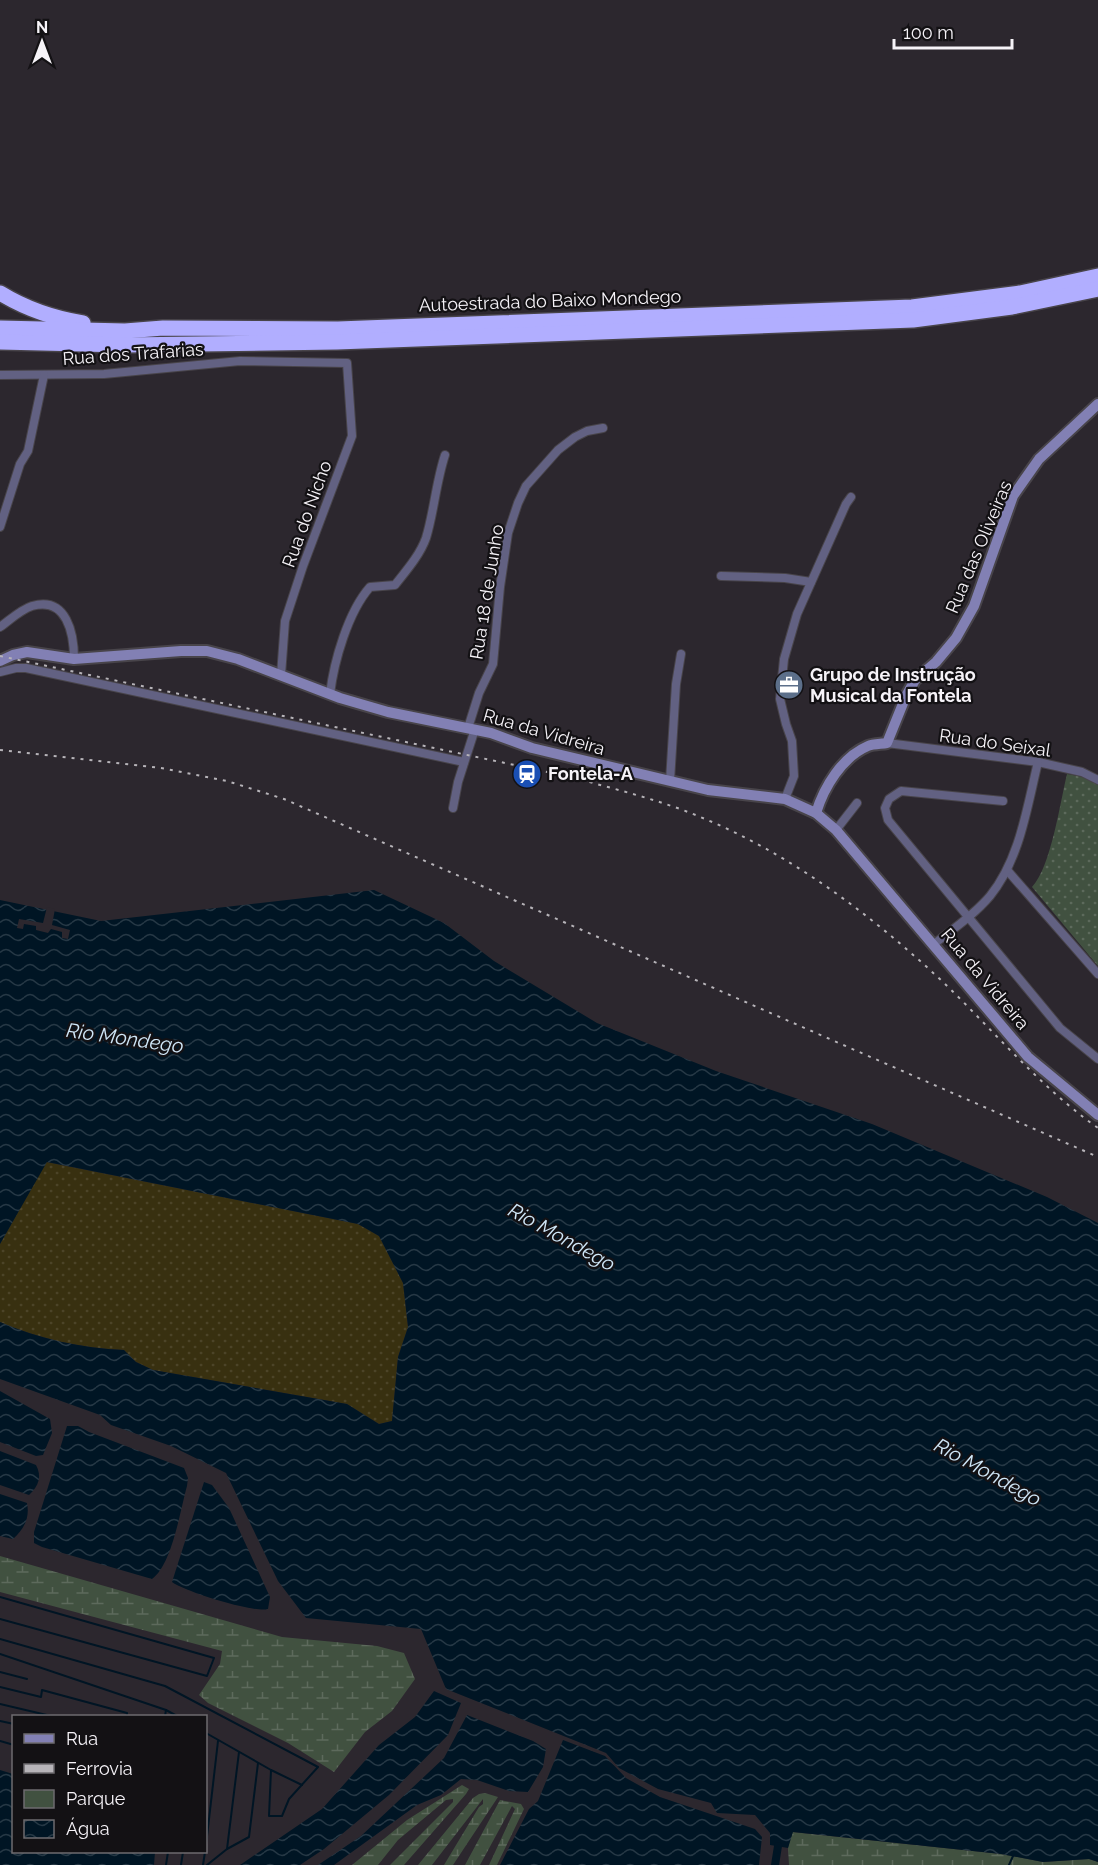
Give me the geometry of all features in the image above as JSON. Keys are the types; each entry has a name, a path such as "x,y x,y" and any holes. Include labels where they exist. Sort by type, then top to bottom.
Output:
{"highway":[{"name":"Autoestrada do Baixo Mondego","path":"0,328 125,331 163,328 338,329 912,307 1020,293 1098,276"},
{"name":"Autoestrada do Baixo Mondego","path":"3,342 124,345 337,342 913,320 1012,307 1098,289"},
{"path":"0,293 19,304 53,318 84,324 163,328"}],"street":[{"name":"Rua dos Trafarias","path":"0,527 20,464 28,451 44,375 104,374 240,361 347,363"},
{"name":"Rua do Nicho","path":"281,675 285,621 303,566 352,436 347,363"},
{"path":"0,375 44,375"},
{"name":"Rua das Oliveiras","path":"887,743 915,680 936,662 956,638 974,606 1013,496 1039,459 1098,404"},
{"name":"Rua 18 de Junho","path":"453,808 479,693 493,664 500,587 508,533 518,503 526,486 558,450 581,434 603,428"},
{"path":"330,694 334,664 360,599 370,587 395,585 412,563 426,539 438,476 445,455"},
{"path":"785,799 794,776 792,741 780,699 784,659 797,614 851,497"},
{"path":"721,576 775,577 811,582"},
{"path":"0,627 24,609 47,605 68,621 74,639 74,659"},
{"name":"Rua da Vidreira","path":"0,661 27,652 74,659 207,651 238,659 330,694 388,712 471,728 532,748 708,790 785,799 816,813 836,830 1028,1057 1098,1115"},
{"path":"670,781 676,684 681,654"},
{"path":"0,672 26,668 464,762"},
{"path":"816,813 825,789 848,758 869,745 887,743"},
{"name":"Rua do Seixal","path":"887,743 1038,762 1082,772 1098,780"},
{"path":"934,944 969,917 990,895 1007,870 1023,825 1038,762"},
{"path":"1003,801 904,791 894,794 886,804 885,812 888,820 1016,977 1060,1028 1098,1059"},
{"path":"836,830 857,803"},
{"path":"1007,870 1098,974"}],"green space":[{"path":"1067,774 1089,778 1098,784 1098,966 1032,887 1039,878 1050,850"},
{"path":"0,1556 282,1637 377,1646 404,1653 415,1679 392,1711 365,1732 334,1772 288,1743 208,1703 199,1695 220,1664 222,1651 0,1592"},
{"path":"462,1785 469,1789 466,1794 404,1865 390,1865 453,1802 453,1799 446,1800 398,1840 378,1865 352,1865 407,1820"},
{"path":"485,1793 498,1797 453,1865 444,1865 483,1804 483,1799 432,1865 418,1865 473,1798"},
{"path":"500,1800 521,1804 524,1809 497,1865 489,1865 515,1809 512,1806 480,1865 465,1865"},
{"path":"792,1832 1001,1854 1043,1862 1089,1859 1098,1862 1098,1865 789,1865 788,1848"}],"sand":[{"path":"46,1162 358,1224 379,1236 403,1283 408,1327 398,1357 392,1421 379,1424 347,1404 153,1370 136,1362 124,1350 61,1342 0,1322 0,1244"}],"water":[{"name":"Rio Mondego","path":"374,890 444,923 494,961 597,1023 716,1071 872,1124 1047,1197 1098,1223 1098,1862 1089,1859 1043,1862 1001,1854 793,1832 788,1848 770,1845 770,1833 755,1815 717,1813 711,1803 658,1789 619,1768 606,1753 446,1689 421,1629 306,1618 278,1581 226,1473 171,1446 111,1425 100,1415 0,1379 0,1322 61,1342 124,1350 136,1362 153,1370 347,1404 379,1424 392,1421 398,1357 408,1327 403,1283 379,1236 358,1224 47,1162 0,1244 0,900 101,921"},
{"path":"0,1391 50,1419 52,1433 43,1455 36,1456 0,1442"},
{"path":"67,1426 78,1426 184,1468 188,1478 187,1486 174,1537 165,1562 152,1579 34,1543 34,1532"},
{"path":"0,1451 36,1465 39,1473 38,1481 29,1495 0,1485"},
{"path":"204,1482 212,1485 229,1508 270,1597 268,1609 249,1608 220,1601 172,1582"},
{"path":"0,1494 27,1503 28,1514 25,1523 13,1539 0,1536"},
{"path":"434,1691 461,1703 448,1735 389,1795 324,1849 300,1865 240,1865 322,1809 379,1745 415,1717"},
{"path":"467,1715 533,1741 546,1749 543,1767 528,1792 509,1791 477,1780 461,1779 441,1795 417,1805 334,1865 318,1865 361,1836 444,1758"},
{"path":"563,1740 605,1756 626,1778 660,1797 755,1829 762,1837 759,1865 500,1865 529,1809 538,1801"},
{"path":"0,1770 12,1774 12,1853 155,1853 154,1865 0,1865"}],"pier":[{"path":"47,907 55,909 52,925 70,930 68,939 62,938 62,932 51,929 48,933 36,930 36,926 24,924 23,929 17,928 19,919 43,923"}],"waterway":[{"path":"0,1597 214,1658 207,1676 0,1619"},
{"path":"0,1639 165,1686 318,1767 289,1799 282,1816 269,1816 271,1770"},
{"path":"0,1654 166,1710 165,1715"},
{"path":"0,1672 27,1679"},
{"path":"0,1687 41,1697 42,1690 127,1713 127,1715"},
{"path":"0,1704 47,1715"},
{"path":"166,1710 175,1715"},
{"path":"0,1721 12,1724"},
{"path":"207,1734 302,1785"},
{"path":"0,1741 12,1744"},
{"path":"207,1836 218,1741"},
{"path":"239,1752 227,1849 249,1837 258,1763"},
{"path":"775,1865 778,1846"},
{"path":"207,1865 227,1849"},
{"path":"166,1865 168,1853"},
{"path":"181,1865 183,1853"},
{"path":"203,1865 205,1853"},
{"path":"1009,1865 1013,1856"}],"railway":[{"path":"0,656 571,777 666,804 717,824 787,861 820,882 883,929 943,982 1056,1095 1098,1128"},
{"path":"0,750 161,768 227,781 284,799 1098,1157"}],"place":[{"name":"Grupo de Instrução Musical da Fontela","path":"789,685"},
{"name":"Fontela-A","path":"527,774"}]}
